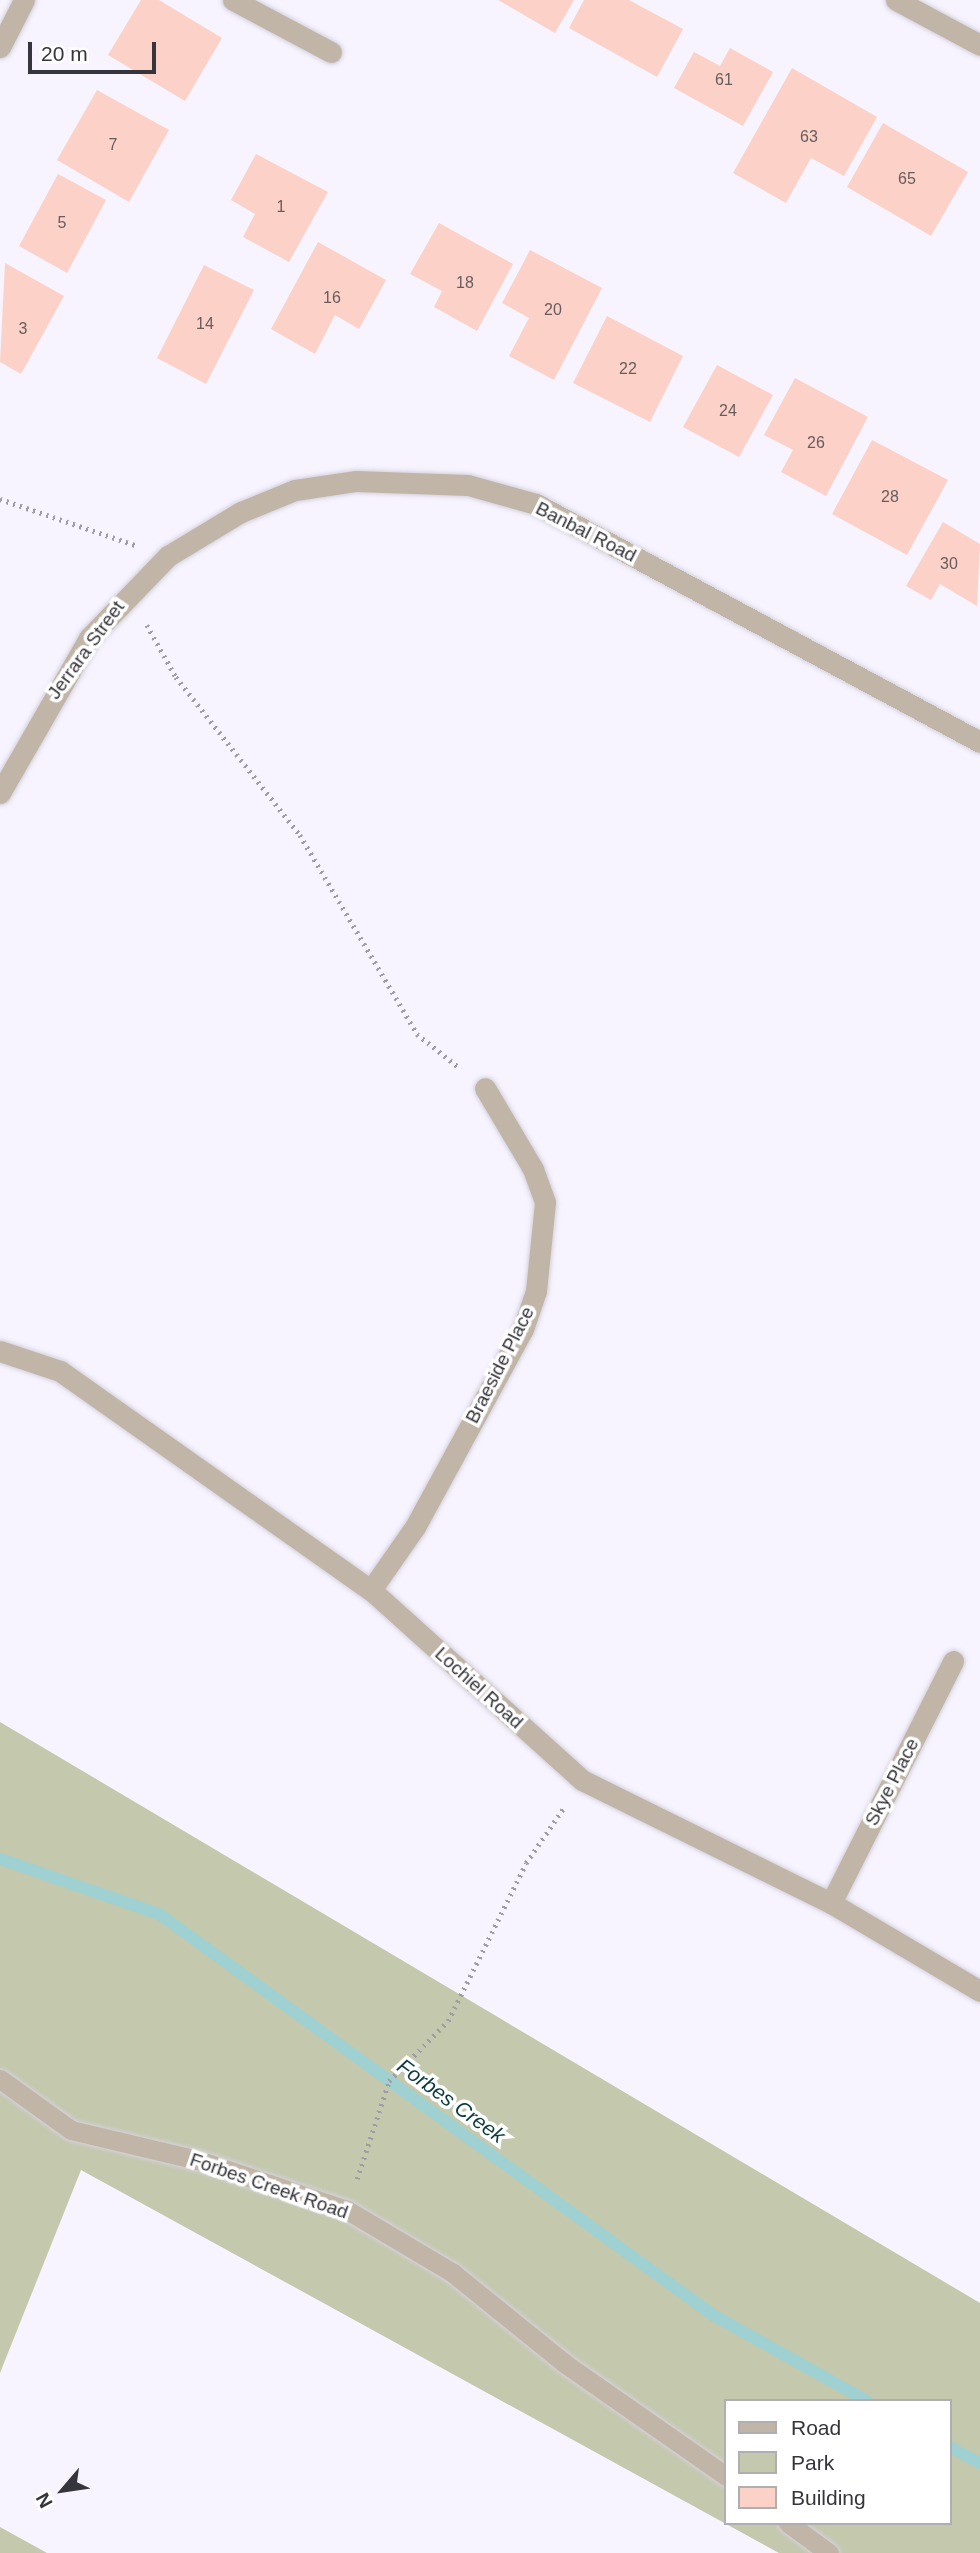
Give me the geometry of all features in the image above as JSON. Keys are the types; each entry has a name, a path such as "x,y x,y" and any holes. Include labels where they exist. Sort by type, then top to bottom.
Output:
{"street":[{"path":"0,47 24,0"},
{"path":"233,0 331,52"},
{"path":"896,0 980,45"},
{"name":"Banbal Road","path":"168,556 241,512 295,489 356,481 468,485 536,505 980,742"},
{"name":"Jerrara Street","path":"0,793 59,681 89,638 168,556"},
{"name":"Braeside Place","path":"371,1590 415,1527 523,1329 537,1291 545,1202 533,1169 485,1088"},
{"name":"Lochiel Road","path":"0,1351 60,1371 371,1590 582,1780 831,1903 980,1991"},
{"name":"Skye Place","path":"831,1903 953,1661"}],"lane":[{"name":"Forbes Creek Road","path":"0,2079 71,2130 198,2160 347,2210 453,2273 564,2363 724,2475"},
{"path":"791,2525 829,2553"}],"path":[{"path":"0,499 168,556"},
{"path":"142,617 176,677 238,749 307,845 416,1034 485,1088"},
{"path":"360,2169 389,2081 448,2021 526,1863 582,1780"}],"green space":[{"path":"0,1722 980,2303 980,2553 779,2553 728,2525 952,2525 952,2399 724,2399 724,2523 81,2170 0,2373"},
{"path":"0,2527 47,2553 0,2553"}],"building":[{"path":"141,0 159,0 222,38 185,101 108,55"},
{"path":"498,0 574,0 555,33"},
{"path":"584,0 629,0 683,29 657,77 569,28"},
{"path":"730,48 773,72 743,126 674,88 694,52 720,66"},
{"path":"792,68 877,117 844,176 811,158 786,203 733,173"},
{"path":"97,90 169,130 129,202 57,160"},
{"path":"883,123 968,172 931,236 847,187"},
{"path":"256,154 328,192 289,262 243,237 255,214 231,200"},
{"path":"58,174 106,200 67,273 19,246"},
{"path":"439,223 513,264 477,331 434,307 442,291 410,274"},
{"path":"318,242 386,280 359,329 335,315 315,354 271,329"},
{"path":"530,250 602,288 554,380 509,356 529,318 502,303"},
{"path":"5,263 64,296 21,374 0,362"},
{"path":"204,265 254,290 206,384 157,358"},
{"path":"607,316 683,356 650,422 573,383"},
{"path":"717,365 773,395 739,457 683,427"},
{"path":"795,378 868,417 826,496 781,472 793,450 764,435"},
{"path":"872,440 948,480 907,555 832,514"},
{"path":"943,522 980,544 977,606 940,584 931,600 906,586"}],"waterway":[{"name":"Forbes Creek","path":"0,1859 159,1914 713,2315 863,2399"},
{"name":"Forbes Creek","path":"952,2448 980,2463"}]}
